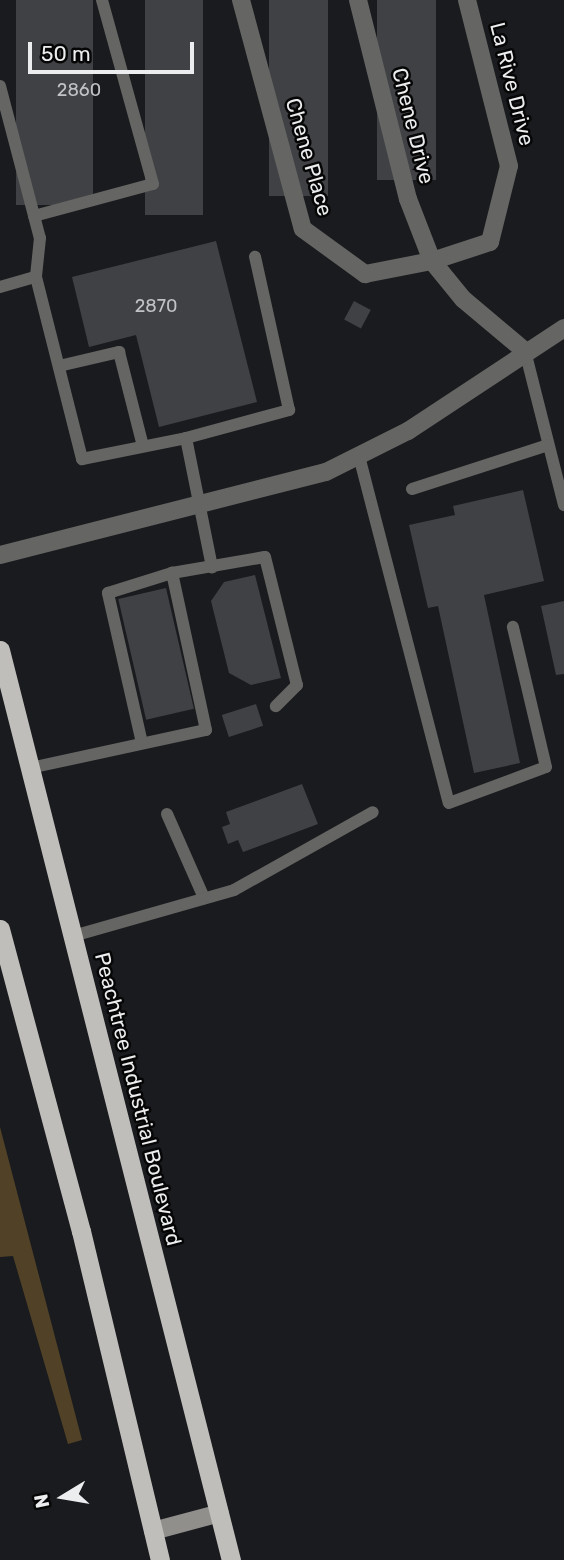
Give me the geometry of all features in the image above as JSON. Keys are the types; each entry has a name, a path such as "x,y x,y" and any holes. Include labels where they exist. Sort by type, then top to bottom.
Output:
{"highway":[{"name":"Peachtree Industrial Boulevard","path":"0,650 231,1560"},
{"path":"0,929 81,1231 160,1560"}],"main road":[{"path":"153,1531 220,1513"}],"street":[{"name":"Chene Place","path":"241,0 303,229 365,274 432,261"},
{"name":"Chene Drive","path":"358,0 408,199 432,261 463,299 525,351"},
{"name":"La Rive Drive","path":"432,261 490,242 509,166 467,0"},
{"path":"0,555 201,506 326,472 408,431 525,351 564,328"}],"lane":[{"path":"34,216 153,184 102,0"},
{"path":"0,86 40,238 36,277 82,459 186,438 289,410 255,257"},
{"path":"0,287 36,277"},
{"path":"525,351 564,505"},
{"path":"59,366 119,352 144,446"},
{"path":"186,438 212,566"},
{"path":"412,489 548,445"},
{"path":"359,456 449,803 546,767 513,627"},
{"path":"142,743 107,593 172,573 265,557 297,685 276,706"},
{"path":"30,768 206,730 172,573"},
{"path":"73,936 234,890 373,812"},
{"path":"167,814 204,898"}],"shaded area":[{"path":"0,1127 82,1440 68,1444 13,1256 0,1257"}],"building":[{"path":"16,0 93,0 93,205 16,205"},
{"path":"145,0 203,0 203,215 145,215"},
{"path":"269,0 328,0 328,196 269,196"},
{"path":"377,0 436,0 436,180 377,180"},
{"path":"216,241 257,402 159,427 136,335 89,347 72,277"},
{"path":"354,301 371,310 361,328 344,320"},
{"path":"523,490 544,581 484,595 520,763 474,773 438,606 428,608 409,525 455,515 453,506"},
{"path":"255,575 281,678 251,685 229,673 211,601 224,582"},
{"path":"166,588 194,709 146,720 118,599"},
{"path":"564,601 564,674 556,675 541,606"},
{"path":"256,704 263,726 229,737 222,715"},
{"path":"302,784 318,824 243,852 238,840 228,844 222,827 230,824 226,812"}]}
